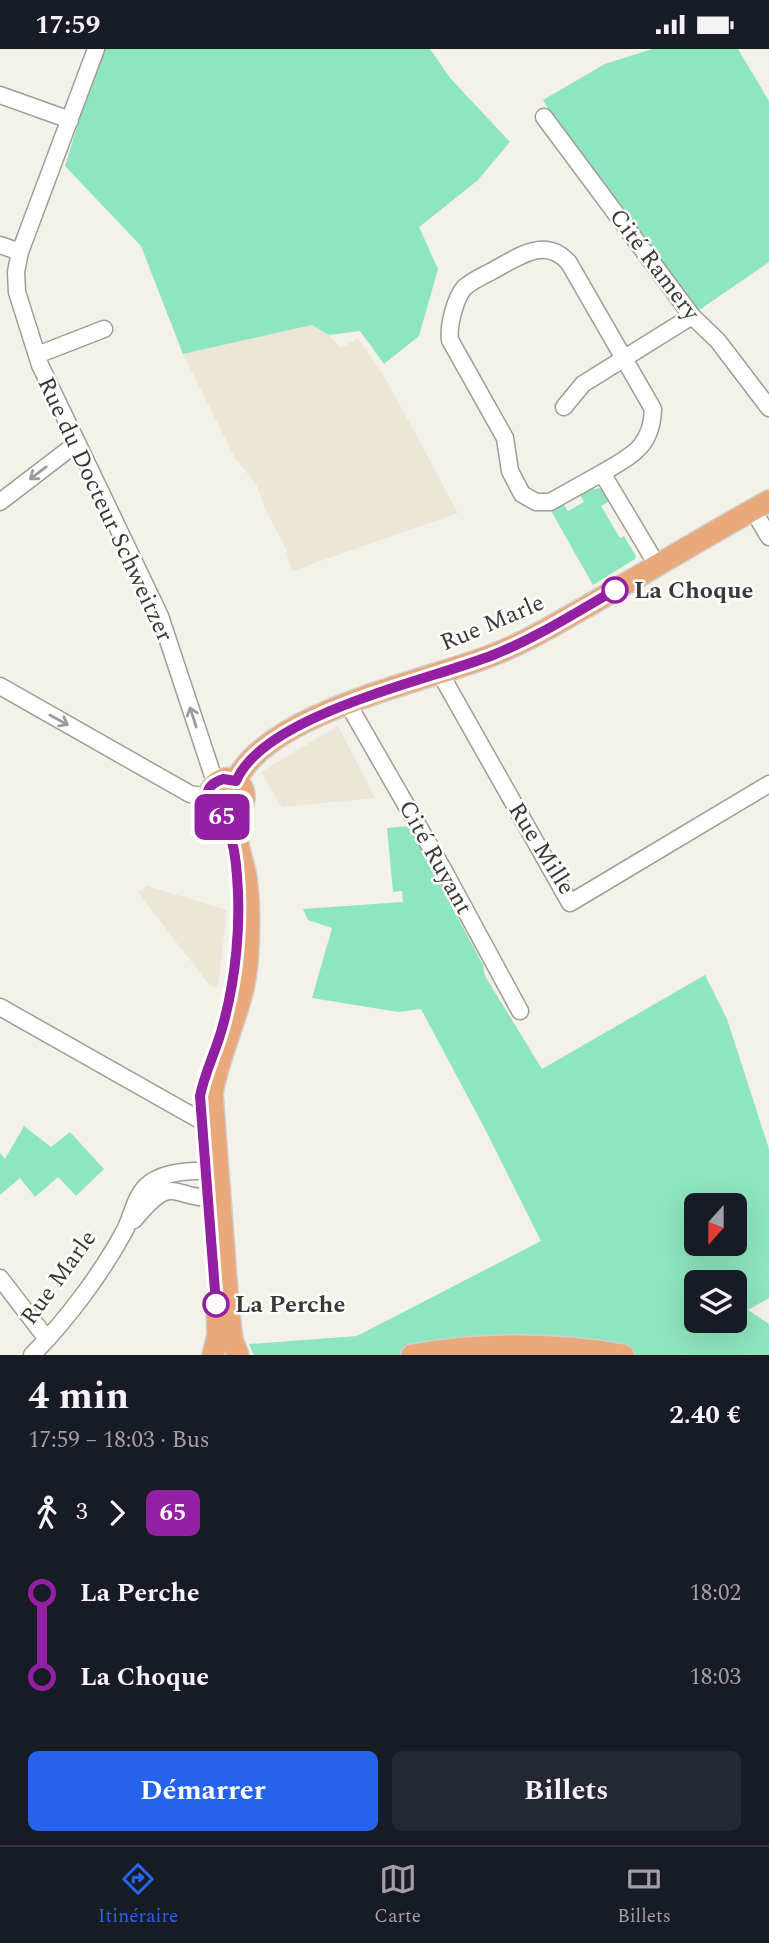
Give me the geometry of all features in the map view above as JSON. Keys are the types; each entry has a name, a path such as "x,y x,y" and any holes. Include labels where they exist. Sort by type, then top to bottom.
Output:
{"main road":[{"name":"Rue Marle","path":"220,793 244,766 268,745 308,722 348,704 480,660 528,640 761,505"},
{"path":"207,1125 215,1078 240,998 247,963 247,888 235,827 241,808 231,814 220,793"},
{"path":"213,1355 218,1326 213,1198 207,1125 200,1096 202,1083 223,1026 237,932 238,883 220,793"},
{"path":"213,1198 230,1327 238,1355"},
{"path":"412,1355 462,1348 518,1345 570,1347 623,1355"}],"street":[{"name":"Rue du Docteur Schweitzer","path":"96,49 20,253 16,272 17,292 37,355 160,616 220,793"},
{"path":"0,95 70,120"},
{"name":"Cité Ramery","path":"544,117 692,316 718,341 769,408"},
{"path":"0,245 20,253"},
{"path":"544,249 558,253 569,263 650,403 653,414 642,446 602,473 550,502 536,502 522,494 510,471 505,438 452,344 450,329 460,295 468,284 530,251 544,249"},
{"path":"564,407 583,384 692,316"},
{"name":"Rue du Docteur Schweitzer","path":"37,355 104,330"},
{"path":"0,502 77,443"},
{"path":"602,473 657,565"},
{"path":"761,505 769,537"},
{"name":"Rue Mille","path":"440,673 570,902 769,784"},
{"path":"0,686 190,794 220,793"},
{"name":"Cité Ruyant","path":"348,704 443,869 520,1011"},
{"path":"0,1007 207,1125"},
{"name":"Rue Marle","path":"125,1229 138,1197 152,1181 211,1170"},
{"name":"Rue Marle","path":"32,1355 79,1299 125,1229 148,1203 165,1191 174,1190 213,1198"},
{"path":"0,1278 47,1339"}],"shaded area":[{"path":"312,325 329,335 341,348 358,338 387,381 458,513 292,571 286,549 264,507 257,486 235,458 183,354"},
{"path":"338,726 375,798 282,807 261,772"},
{"path":"147,886 227,910 218,988 210,986 138,892"}],"green space":[{"path":"101,49 430,49 451,79 510,142 477,181 419,227 438,269 419,336 384,364 360,331 329,335 312,325 183,354 141,246 65,166"},
{"path":"652,49 738,49 769,101 769,262 695,313 562,133 543,100 605,64"},
{"path":"600,488 611,500 601,506 620,538 624,536 636,556 593,585 550,509 562,502 568,511 584,502 578,492"},
{"path":"409,826 483,965 485,976 542,1069 705,975 727,1019 769,1149 769,1298 748,1310 769,1324 769,1355 254,1355 249,1344 357,1336 541,1241 421,1009 398,1012 312,998 332,928 308,920 303,909 403,902 402,891 393,892 387,828"},
{"path":"24,1126 51,1147 70,1132 104,1169 76,1196 58,1177 35,1197 20,1178 0,1195 0,1153 5,1159"}],"bus line":[{"name":"65","path":"216,1304 200,1096 228,1004 237,932 238,895 230,836 225,821 210,804 208,795 211,787 223,779 236,781 244,766 261,750 327,712 495,654 528,640 615,590"}],"place":[{"name":"La Choque","path":"615,590"},
{"name":"La Perche","path":"216,1304"}]}
